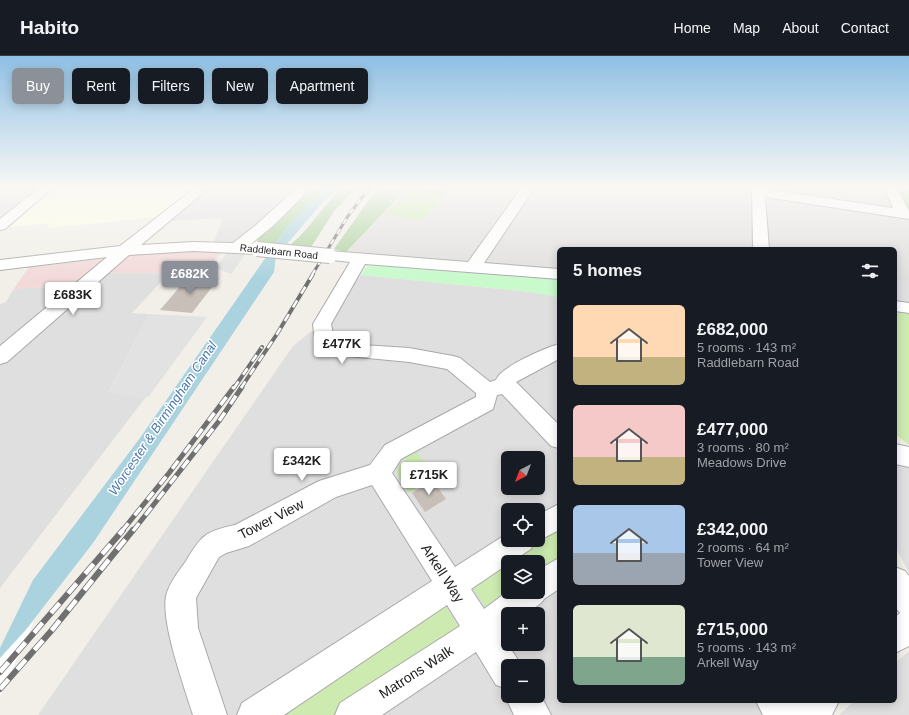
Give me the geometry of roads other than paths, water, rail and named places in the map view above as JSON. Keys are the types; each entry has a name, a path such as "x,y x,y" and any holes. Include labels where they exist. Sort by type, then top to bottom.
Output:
{"street":[{"path":"0,226 10,218"},
{"path":"0,357 166,218"},
{"path":"236,247 253,237 274,218"},
{"path":"473,267 507,218"},
{"path":"759,218 761,247"},
{"name":"Raddlebarn Road","path":"0,265 125,251 236,247 557,274"},
{"path":"360,258 322,324 321,332 324,337 335,346 344,350 409,355 453,363 496,388 557,437"},
{"path":"897,306 909,308"},
{"path":"378,473 393,452 484,403 496,388 506,379 522,368 557,352"},
{"path":"897,454 909,457"},
{"name":"Arkell Way","path":"378,473 501,662"},
{"name":"Tower View","path":"207,705 183,628 181,596 209,548 220,541 239,537 328,489 378,473"},
{"path":"545,525 557,517"},
{"path":"254,715 511,547"},
{"path":"545,582 557,573"},
{"path":"897,583 909,602"},
{"name":"Matrons Walk","path":"352,715 481,630 523,599"},
{"path":"897,635 909,625"},
{"path":"526,703 534,715"},
{"path":"775,703 786,715"},
{"path":"805,715 820,703"}],"water":[{"name":"Worcester & Birmingham Canal","path":"296,218 309,218 276,257 274,272 93,543 28,627 0,668 0,648 33,580 140,438 287,227"}],"railway":[{"path":"312,275 347,218"},
{"path":"241,388 277,334 313,274"},
{"path":"234,388 262,347"},
{"path":"122,531 169,473 234,387"},
{"path":"133,531 219,421 242,387"},
{"path":"0,672 123,530"},
{"path":"0,689 52,630 133,530"}]}
